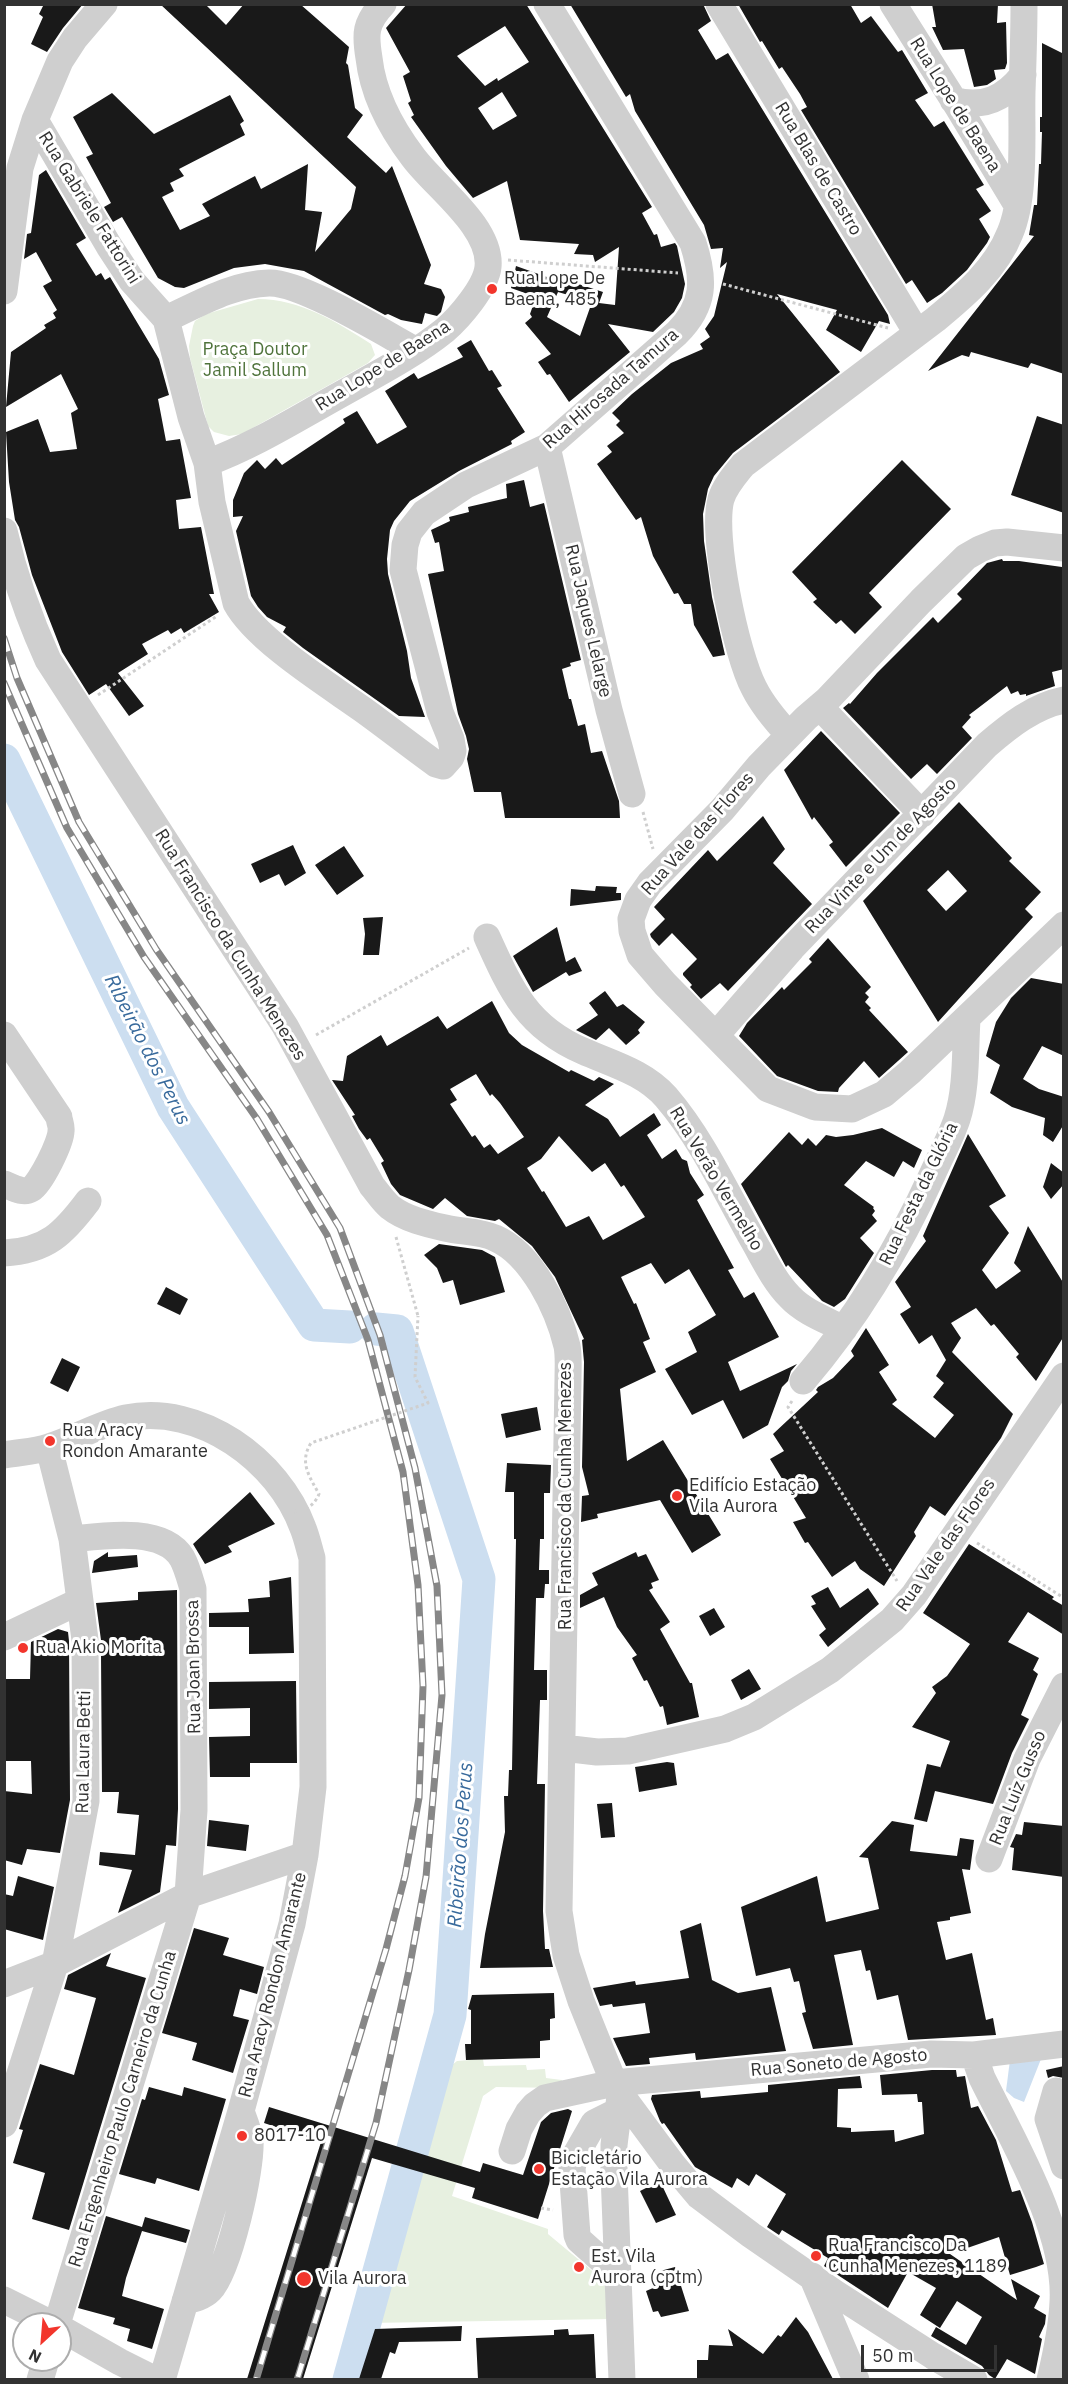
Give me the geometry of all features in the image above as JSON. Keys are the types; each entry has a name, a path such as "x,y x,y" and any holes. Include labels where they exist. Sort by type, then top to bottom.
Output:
{"street":[{"path":"4,291 20,168 34,120 60,61 75,38 104,4"},
{"path":"383,4 368,23 366,42 371,74 380,101 413,158 476,229 483,241 487,257"},
{"name":"Rua Hirosada Tamura","path":"236,603 251,624 266,637 436,764 442,766 451,757 453,751 451,739 440,712 403,570 405,545 409,532 424,513 466,484 547,447 687,323 697,308 701,277 693,243 547,4"},
{"name":"Rua Blas de Castro","path":"719,4 914,334"},
{"path":"789,735 767,711 757,694 738,647 728,601 719,529 722,497 730,481 743,465 960,299 993,264 1010,233 1017,205 1022,147 1024,4"},
{"name":"Rua Lope de Baena","path":"900,11 1017,205"},
{"path":"953,100 971,104 985,103 1011,89 1023,75"},
{"name":"Rua Gabriele Fattorini","path":"34,120 132,281 166,319 192,417 207,463 214,513 236,603"},
{"name":"Rua Lope de Baena","path":"207,463 250,446 444,331 462,314 485,278 488,267 487,257"},
{"path":"166,319 235,289 254,284 279,283 305,291 415,350"},
{"name":"Rua Jaques Lelarge","path":"547,447 609,710 632,794"},
{"name":"Rua Francisco da Cunha Menezes","path":"4,531 19,587 48,660 285,1026 372,1186 389,1206 406,1216 446,1228 465,1230 495,1238 519,1254 539,1280 556,1316 567,1348 559,1911 566,1955 580,2001 618,2097 699,2196 750,2235 835,2293 896,2333 974,2379"},
{"name":"Rua Vale das Flores","path":"1064,548 995,543 966,557 946,574 820,707 789,735 659,874 638,900 631,919 632,931 640,955 664,984 768,1089 815,1107 852,1109 884,1094 967,1019 1064,924"},
{"name":"Rua Vinte e Um de Agosto","path":"716,1035 792,948 1004,730 1052,702 1064,700"},
{"path":"820,707 922,814"},
{"name":"Rua Verão Vermelho","path":"488,937 502,970 523,1008 541,1027 581,1051 626,1068 650,1082 665,1095 690,1128 770,1270 790,1298 811,1313 844,1329"},
{"name":"Rua Festa da Glória","path":"803,1381 844,1329 878,1278 910,1223 957,1119 962,1089 967,1019"},
{"path":"4,1035 59,1117 61,1131 57,1145 43,1173 31,1189 24,1191 4,1184"},
{"path":"4,1253 20,1252 47,1242 67,1229 88,1201"},
{"name":"Rua Vale das Flores","path":"563,1748 597,1752 628,1751 725,1729 754,1717 830,1670 892,1620 909,1601 1064,1376"},
{"name":"Rua Aracy Rondon Amarante","path":"4,1455 49,1448 126,1418 152,1416 193,1422 221,1434 257,1462 282,1490 303,1526 312,1558 313,1787 305,1855 292,1924 241,2111 162,2379"},
{"path":"49,1448 72,1539"},
{"name":"Rua Joan Brossa","path":"72,1539 120,1534 165,1544 181,1556 189,1576 193,1589 195,1761 194,1833 188,1895"},
{"name":"Rua Laura Betti","path":"4,2124 55,1964 86,1801 85,1661 72,1539"},
{"path":"4,1637 80,1601"},
{"name":"Rua Luiz Gusso","path":"989,1859 1027,1759 1064,1686"},
{"path":"4,1984 55,1964 188,1895 305,1855"},
{"name":"Rua Engenheiro Paulo Carneiro da Cunha","path":"61,2312 188,1895"},
{"name":"Rua Soneto de Agosto","path":"512,2151 519,2129 535,2104 545,2098 618,2097 931,2054 974,2055 1064,2044"},
{"path":"974,2055 982,2078 1046,2212 1062,2269 1063,2302 1050,2379"},
{"path":"1056,2091 1048,2119 1064,2166"},
{"path":"618,2097 614,2145 622,2379"},
{"path":"618,2097 594,2123 575,2156 572,2168 579,2240 618,2276"},
{"path":"812,2276 856,2379"},
{"path":"4,2300 28,2312"},
{"path":"72,2335 156,2379"}],"path":[{"path":"487,257 701,277 914,334"},
{"path":"78,708 236,603"},
{"path":"632,794 638,794 659,874"},
{"path":"296,1046 488,937"},
{"path":"294,1512 315,1503 319,1494 304,1463 311,1443 428,1403 416,1377 418,1316 401,1261 389,1206"},
{"path":"803,1381 788,1407 909,1601"},
{"path":"958,1530 1064,1598"}],"green space":[{"name":"Praça Doutor Jamil Sallum","path":"258,299 289,303 318,313 371,344 375,355 368,363 242,434 229,436 214,432 208,426 190,358 189,346 193,326 195,321 206,314"},
{"path":"483,2059 484,2066 526,2065 527,2070 545,2069 546,2078 562,2080 561,2088 496,2087 483,2096 452,2196 548,2229 548,2234 608,2284 611,2319 368,2323 447,2069 457,2061"}],"water":[{"path":"1041,2059 1024,2102 1014,2098 1006,2091 1010,2060"}],"building":[{"path":"44,4 83,4 47,52 31,44 43,17 39,14"},
{"path":"160,4 205,4 226,25 244,4 300,4 349,47 346,63 355,108 363,115 347,137 386,173 392,166 431,265 424,284 441,289 445,297 441,312 437,316 425,313 422,324 401,320 388,314 385,315 304,271 265,264 234,268 184,288 175,287 158,278 122,217 113,222 104,207 111,203 86,157 93,154 73,117 112,93 154,134 230,95 244,121 240,124 245,135 179,169 184,176 170,183 174,191 162,197 180,230 210,216 202,204 255,176 261,189 308,164 305,210 322,212 315,252 351,209 356,187"},
{"path":"407,4 526,4 652,207 642,213 654,235 657,234 661,247 675,243 677,246 685,284 682,298 674,312 653,332 608,324 630,352 569,402 550,374 547,375 538,362 551,354 525,323 532,317 530,314 536,297 511,288 516,266 561,282 563,279 603,292 599,303 615,305 619,247 595,262 593,255 574,254 579,244 520,240 507,181 473,198 446,166 411,117 414,115 408,103 411,101 403,76 410,72 386,28","holes":["505,26 529,62 498,81 497,78 485,86 457,56","502,92 517,116 493,130 478,108","558,292 592,302 580,336 547,317"]},
{"path":"570,4 703,4 711,21 698,30 716,60 728,53 888,315 890,324 879,321 861,352 826,330 837,310 777,294 840,372 733,453 714,476 708,489 703,514 704,541 712,597 725,655 713,657 694,625 691,604 684,604 678,593 674,594 653,556 641,517 636,520 597,464 612,452 607,446 624,433 616,425 620,421 612,413 671,363 703,349 700,344 710,337 705,329 714,316 727,262 720,268 723,248 711,249 704,225 635,111 630,94 626,97"},
{"path":"738,4 850,4 861,23 871,16 898,52 902,50 928,93 915,100 934,127 944,121 984,185 976,189 991,211 979,219 990,237 987,243 967,270 942,293 927,303 912,280 906,284 801,110 807,107 800,94 782,67 779,69 762,41 760,42"},
{"path":"932,4 998,4 997,23 1006,22 1007,63 1005,69 994,70 996,79 987,85 974,87 964,49 943,50 932,27 936,27"},
{"path":"1042,43 1064,54 1064,374 1031,363 1028,368 971,352 969,357 962,355 928,371 1034,236 1029,235 1034,205 1037,205 1039,164 1041,164"},
{"path":"46,170 86,238 76,244 96,276 101,273 105,280 110,277 159,359 169,395 158,399 166,441 180,439 191,498 176,500 179,529 201,527 214,594 209,594 219,612 184,633 181,628 171,634 168,630 142,644 148,654 118,673 144,706 129,716 106,684 89,695 62,652 32,575 15,520 9,482 6,432 38,419 50,452 77,449 71,413 78,409 61,374 6,407 11,352 46,328 44,325 56,318 53,313 57,310 43,286 52,281 36,252 24,259 27,234 31,233 39,175"},
{"path":"471,340 489,371 492,370 502,386 497,388 525,432 511,441 512,444 459,471 410,501 394,521 390,530 388,574 407,651 411,678 425,717 399,716 303,648 283,632 286,627 267,617 258,607 251,596 236,531 243,516 233,517 233,500 244,473 257,460 265,469 276,458 282,465 345,423 343,419 357,411 377,444 407,427 385,391 414,373 418,379 463,357 457,348"},
{"path":"1037,416 1064,425 1064,513 1011,495"},
{"path":"902,460 951,509 869,593 882,607 855,634 841,620 836,624 813,602 817,599 792,572"},
{"path":"524,480 530,507 544,503 581,660 570,663 571,666 562,669 569,699 571,699 578,726 585,724 591,753 602,751 619,801 620,818 505,818 501,792 474,792 467,759 469,749 458,714 428,574 444,571 439,542 435,543 431,530 450,521 449,517 469,512 468,507 507,498 506,484"},
{"path":"1002,559 1003,561 1062,567 1064,669 1052,672 1055,686 1026,696 1026,694 1020,695 1018,691 1011,694 1007,686 969,715 971,717 962,727 972,738 937,774 927,764 911,779 843,708 850,704 877,673 933,617 938,623 962,599 957,594 987,563"},
{"path":"821,731 900,813 846,867 829,845 833,842 814,817 812,820 784,770"},
{"path":"959,802 1012,858 1009,861 1041,892 1025,909 1033,917 938,1022 863,901","holes":["948,870 967,891 946,911 927,890"]},
{"path":"763,816 785,849 773,863 812,904 728,991 720,983 701,999 683,975 697,959 672,933 659,946 651,937 650,934 665,919 654,907 708,850 717,861"},
{"path":"293,845 306,873 285,886 279,874 260,883 251,864"},
{"path":"344,846 364,876 337,895 315,865"},
{"path":"596,886 617,887 616,893 621,893 621,900 570,906 571,889 595,891"},
{"path":"383,917 379,955 363,955 365,934 363,918"},
{"path":"557,927 566,962 575,957 582,971 569,976 566,972 533,992 513,956"},
{"path":"828,938 871,987 865,993 869,997 865,1002 871,1008 869,1010 908,1052 879,1078 864,1061 839,1088 838,1092 818,1091 777,1076 739,1036 747,1023 782,987 784,990 812,962 809,959"},
{"path":"1031,978 1064,984 1064,1056 1042,1046 1023,1079 1039,1089 1064,1097 1064,1124 1053,1142 1043,1135 1045,1118 1012,1107 990,1093 1000,1065 986,1056 996,1022 1011,998"},
{"path":"605,991 617,1007 623,1004 645,1022 638,1030 640,1033 626,1045 609,1028 596,1040 576,1030 598,1015 589,1003"},
{"path":"492,1001 509,1033 522,1045 569,1072 571,1070 594,1081 599,1077 614,1084 585,1105 608,1119 620,1137 654,1113 661,1125 647,1135 662,1159 676,1149 682,1159 687,1161 690,1173 704,1195 697,1200 734,1268 728,1270 744,1298 754,1292 779,1337 728,1362 740,1391 797,1364 782,1387 768,1425 743,1439 723,1400 692,1415 665,1369 697,1352 688,1332 716,1315 689,1269 665,1284 651,1263 621,1277 634,1304 636,1303 650,1339 643,1342 656,1372 620,1389 627,1461 663,1440 721,1535 692,1553 660,1500 597,1514 598,1518 581,1522 582,1496 589,1495 582,1467 584,1362 582,1340 584,1339 555,1277 532,1246 499,1219 495,1221 467,1216 445,1198 433,1209 400,1195 391,1184 381,1163 384,1161 370,1138 367,1140 359,1129 352,1116 355,1115 332,1080 343,1081 347,1056 381,1035 387,1046 438,1016 447,1029","holes":["476,1074 490,1096 492,1094 500,1103 524,1137 498,1154 490,1144 484,1148 475,1135 472,1137 450,1104 457,1100 450,1089","559,1136 592,1172 605,1163 621,1187 624,1185 645,1217 603,1240 589,1216 566,1227 527,1168 541,1159"]},
{"path":"882,1128 922,1150 914,1168 903,1161 894,1177 866,1161 844,1185 874,1207 875,1211 872,1215 877,1221 860,1238 874,1253 845,1299 834,1307 822,1301 788,1265 786,1267 741,1184 789,1132 802,1145 808,1138 816,1146 826,1135 836,1137 853,1135"},
{"path":"968,1134 1006,1196 989,1206 1009,1233 982,1270 996,1289 1021,1271 1014,1263 1028,1226 1064,1284 1064,1336 1036,1381 1016,1357 1019,1354 994,1324 991,1326 976,1308 951,1323 961,1338 952,1352 1013,1414 1001,1438 945,1516 930,1506 914,1532 916,1536 884,1586 860,1569 855,1561 832,1577 808,1542 805,1543 793,1522 806,1518 770,1459 784,1451 773,1434 818,1392 816,1390 818,1387 833,1378 854,1356 851,1351 866,1328 889,1365 879,1372 897,1400 892,1404 935,1438 954,1415 933,1397 944,1383 936,1376 946,1360 932,1335 919,1344 900,1314 911,1307 895,1282 926,1241 923,1236"},
{"path":"1051,1163 1064,1173 1064,1184 1051,1199 1043,1187"},
{"path":"439,1244 482,1250 495,1257 505,1292 460,1305 453,1280 443,1283 437,1268 424,1255"},
{"path":"166,1287 188,1299 180,1315 157,1304"},
{"path":"62,1358 80,1367 68,1392 50,1383"},
{"path":"537,1407 541,1430 506,1438 501,1414"},
{"path":"507,1463 551,1465 550,1493 544,1493 544,1539 540,1539 539,1570 549,1570 549,1584 545,1584 544,1598 536,1598 534,1670 547,1670 547,1700 540,1700 537,1784 545,1784 543,1911 545,1949 549,1949 553,1967 480,1968 505,1832 504,1796 508,1796 509,1770 512,1770 516,1539 514,1539 514,1492 505,1492"},
{"path":"250,1492 275,1524 228,1546 232,1552 205,1564 193,1544"},
{"path":"969,1544 1054,1597 1052,1599 1064,1606 1064,1635 1028,1612 1008,1642 1039,1658 1033,1670 1038,1674 1021,1715 1029,1719 1012,1753 993,1804 935,1791 927,1822 914,1819 927,1764 940,1768 950,1741 912,1727 936,1693 932,1687 947,1676 970,1644 923,1613"},
{"path":"108,1552 108,1557 137,1555 138,1567 92,1573 94,1561"},
{"path":"636,1552 638,1557 646,1554 659,1580 651,1583 653,1588 649,1590 670,1622 660,1629 692,1683 699,1717 667,1725 663,1706 660,1707 647,1680 644,1681 632,1658 637,1655 617,1627 604,1597 580,1608 580,1595 598,1585 592,1573"},
{"path":"291,1577 294,1653 249,1654 249,1627 209,1627 209,1613 249,1612 248,1599 270,1597 269,1581"},
{"path":"828,1587 840,1608 868,1588 879,1604 828,1647 819,1635 826,1629 811,1606 816,1604 811,1596"},
{"path":"177,1590 178,1809 176,1846 166,1845 160,1892 118,1913 132,1870 99,1865 100,1852 135,1855 139,1815 117,1813 119,1792 102,1792 101,1654 103,1655 96,1603 138,1600 138,1592"},
{"path":"714,1608 725,1627 710,1636 699,1616"},
{"path":"58,1629 68,1632 69,1641 70,1800 60,1853 27,1849 22,1865 4,1860 4,1791 32,1794 31,1761 4,1761 4,1679 30,1679 31,1642"},
{"path":"749,1669 761,1689 741,1700 731,1680"},
{"path":"296,1681 297,1763 250,1763 250,1777 210,1777 209,1737 250,1736 250,1708 209,1709 209,1682"},
{"path":"674,1763 677,1785 639,1792 635,1767"},
{"path":"612,1803 615,1837 601,1838 597,1804"},
{"path":"209,1820 249,1825 246,1851 207,1846"},
{"path":"892,1821 914,1825 910,1851 957,1856 960,1838 974,1840 970,1870 962,1869 971,1913 937,1922 946,1960 972,1953 986,2020 993,2018 996,2035 908,2040 898,1995 877,2000 870,1970 866,1971 861,1950 834,1955 853,2045 813,2049 802,2013 806,2012 799,1981 794,1982 790,1968 756,1976 741,1907 817,1876 826,1922 879,1909 868,1858 859,1857"},
{"path":"1024,1822 1064,1826 1064,1877 1012,1870 1014,1848 1010,1847 1016,1834 1022,1835"},
{"path":"18,1876 54,1887 43,1940 4,1929 4,1894 13,1896"},
{"path":"701,1923 712,1980 738,1993 771,1987 786,2051 696,2060 695,2053 649,2058 650,2064 626,2066 613,2038 650,2033 645,2003 613,2007 612,2004 600,2006 593,1988 635,1981 636,1985 689,1978 680,1931"},
{"path":"194,1928 229,1938 223,1955 264,1967 257,1994 240,1989 233,2016 249,2020 233,2073 192,2060 197,2043 162,2033"},
{"path":"111,1953 106,1966 146,1978 69,2230 32,2219 45,2173 13,2163 23,2130 19,2129 40,2064 74,2075 96,1998 64,1989 68,1975"},
{"path":"554,1993 555,2018 550,2019 550,2040 540,2041 540,2058 466,2060 465,2044 471,2044 471,2010 468,2009 472,1995"},
{"path":"1064,2066 1064,2078 1053,2076 1048,2078 1046,2070"},
{"path":"956,2070 957,2077 965,2076 971,2108 978,2106 996,2140 1012,2192 1020,2190 1032,2222 1044,2264 1010,2275 999,2237 950,2254 1017,2300 1011,2279 1040,2296 1034,2308 1046,2315 1039,2337 1042,2339 1035,2374 1007,2359 995,2379 982,2366 931,2336 936,2327 966,2345 982,2317 957,2301 940,2328 920,2315 936,2288 908,2272 888,2308 824,2266 828,2258 782,2230 779,2235 767,2227 786,2194 756,2174 749,2186 737,2178 732,2188 695,2167 664,2123 660,2121 651,2099 652,2095 700,2091 701,2098 768,2092 768,2085 860,2076 862,2088 838,2089 837,2127 851,2128 851,2132 894,2130 895,2142 924,2134 922,2102 918,2102 917,2094 882,2095 880,2075"},
{"path":"149,2087 182,2096 184,2087 226,2099 199,2191 157,2178 155,2184 119,2174 142,2099 145,2100"},
{"path":"269,2107 480,2172 483,2163 523,2175 541,2122 551,2113 568,2109 572,2111 538,2219 472,2198 475,2188 372,2158 303,2379 247,2379 321,2142 264,2123"},
{"path":"660,2181 676,2215 656,2223 640,2191"},
{"path":"106,2216 142,2227 145,2217 190,2230 186,2243 142,2231 126,2278 122,2296 164,2309 152,2349 127,2341 130,2329 113,2324 115,2318 78,2308"},
{"path":"675,2267 689,2311 661,2317 658,2311 653,2312 646,2291 653,2288 649,2274"},
{"path":"796,2317 808,2332 833,2379 697,2379 697,2360 708,2360 709,2345 733,2346 728,2329 763,2354 778,2335 781,2337"},
{"path":"462,2326 461,2341 399,2342 395,2354 390,2352 381,2379 359,2379 375,2329"},
{"path":"568,2329 569,2335 594,2334 596,2379 478,2379 476,2338 554,2335 554,2330"}],"waterway":[{"name":"Ribeirão dos Perus","path":"4,760 173,1107 314,1325 350,1327"},
{"name":"Ribeirão dos Perus","path":"349,2380 450,2015 479,1579 397,1331 376,1329"}],"railway":[{"path":"4,638 17,678 79,822 156,949 269,1112 340,1228 380,1335 415,1468 437,1586 442,1695 426,1877 409,1970 376,2123 297,2380"},
{"path":"4,683 67,828 144,957 257,1119 327,1235 368,1340 403,1472 418,1585 423,1686 419,1798 405,1876 386,1949 256,2380"}],"place":[{"name":"Rua Lope De Baena, 485","path":"492,289"},
{"name":"Rua Aracy Rondon Amarante","path":"50,1441"},
{"name":"Edifício Estação Vila Aurora","path":"677,1496"},
{"name":"Rua Akio Morita","path":"23,1648"},
{"name":"8017-10","path":"242,2136"},
{"name":"Bicicletário Estação Vila Aurora","path":"539,2169"},
{"name":"Rua Francisco Da Cunha Menezes, 1189","path":"816,2256"},
{"name":"Est. Vila Aurora (cptm)","path":"579,2267"},
{"name":"Vila Aurora","path":"304,2279"}]}
